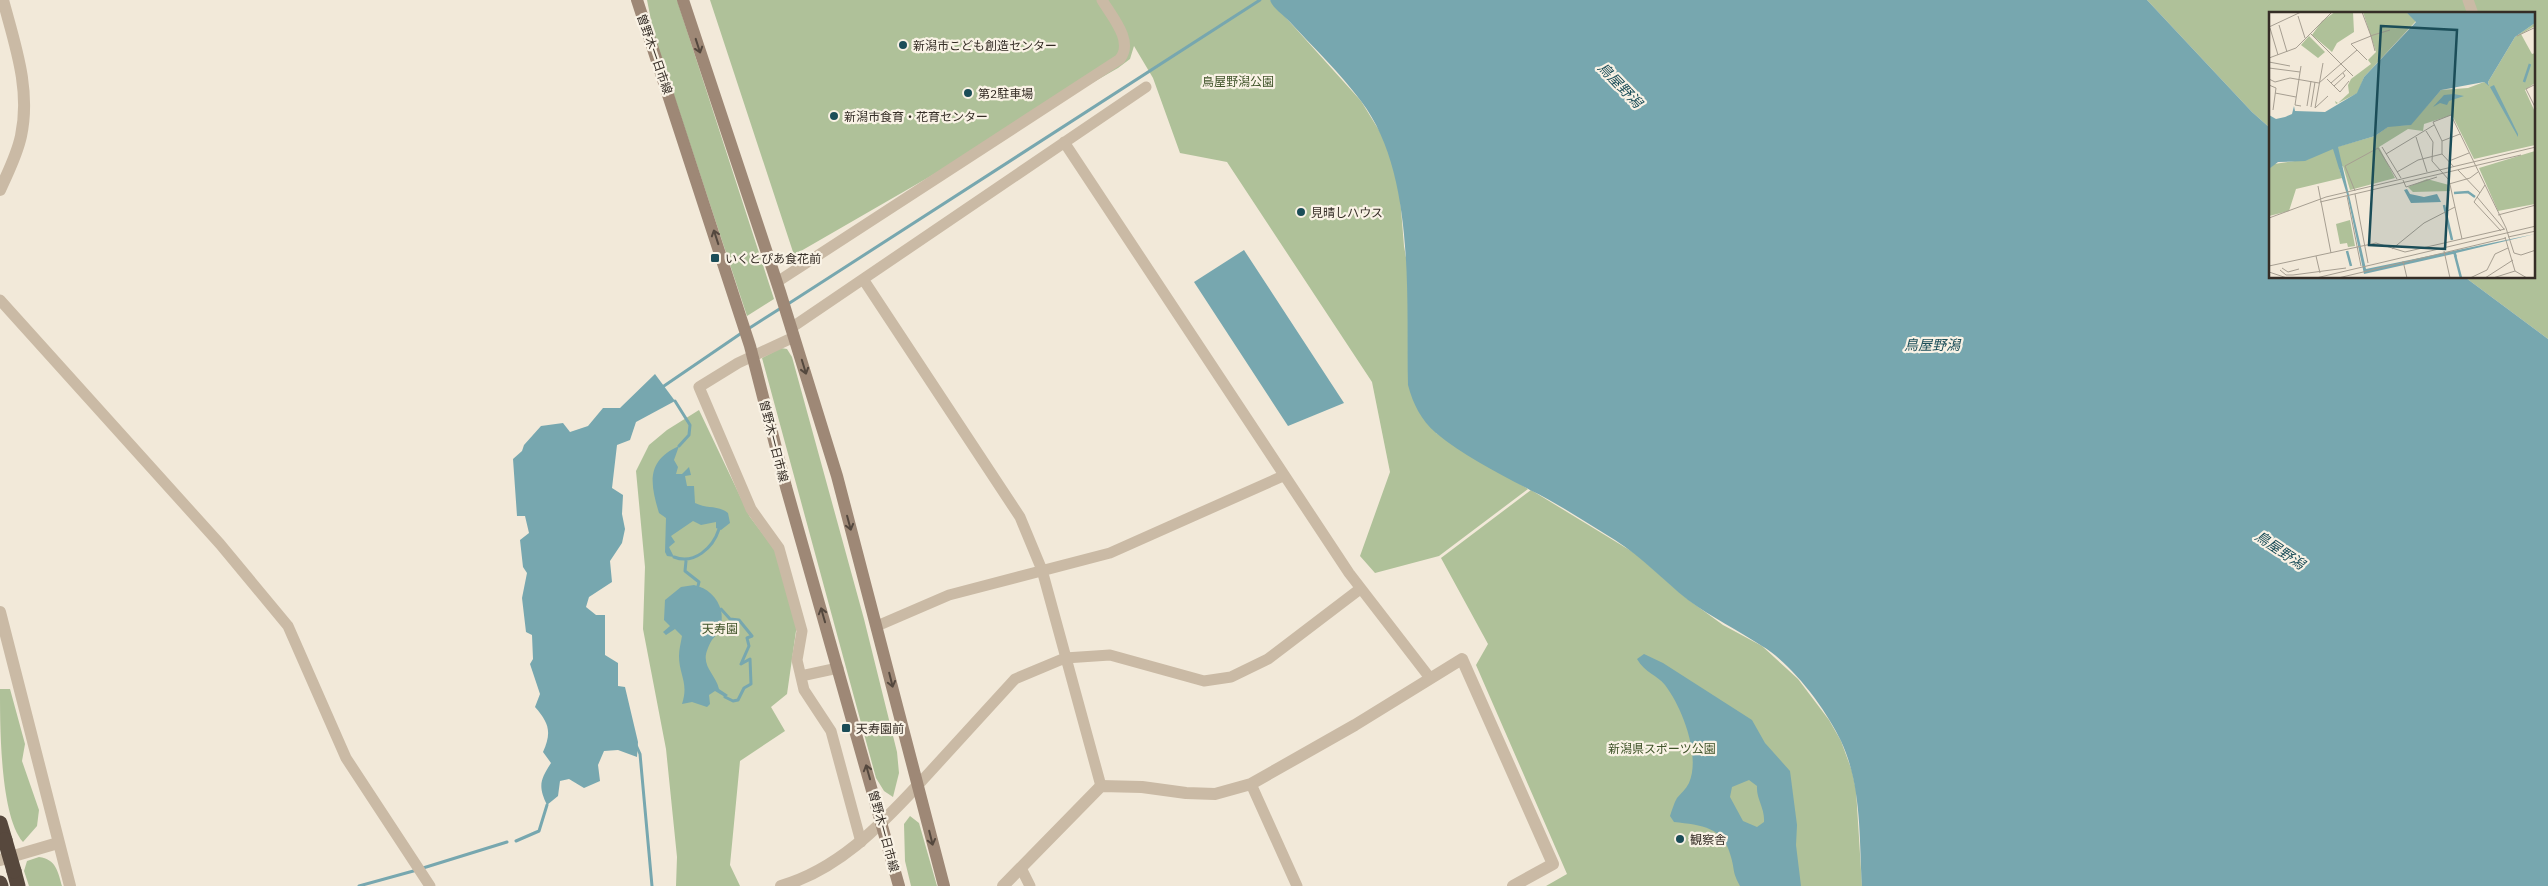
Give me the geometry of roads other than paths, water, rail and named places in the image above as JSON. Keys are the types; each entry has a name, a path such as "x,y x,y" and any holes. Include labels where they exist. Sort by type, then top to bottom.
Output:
{"highway":[{"path":"0,823 18,886"}],"main road":[{"name":"曽野木一日市線","path":"637,0 742,317 786,487 883,823 899,886"},
{"path":"683,0 792,329 837,476 944,886"}],"street":[{"path":"0,190 21,138 25,109 23,77 3,0"},
{"path":"778,287 1120,59 1126,52 1125,42 1102,0"},
{"path":"2468,0 2472,12"},
{"path":"861,842 831,731 804,690 798,660 802,630 779,548 751,509 699,387 752,351 792,329 1146,87"},
{"path":"1064,142 1283,476 1360,589 1430,678"},
{"path":"863,279 1020,517 1042,570 1101,786"},
{"path":"0,300 220,544 288,626 346,758 430,886"},
{"path":"877,626 949,595 1110,553 1283,476"},
{"path":"781,886 814,874 861,842 883,823 1015,679 1065,658 1110,655 1204,681 1231,677 1268,659 1360,589"},
{"path":"0,612 70,886"},
{"path":"1003,886 1101,786 1142,787 1186,793 1215,794 1252,784 1355,725 1462,659 1553,864 1513,886"},
{"path":"801,676 838,668"},
{"path":"1252,784 1297,886"},
{"path":"0,860 58,842"},
{"path":"1021,868 1030,886"}],"water":[{"name":"鳥屋野潟","path":"1270,0 2147,0 2252,112 2269,127 2269,279 2467,279 2548,339 2548,886 1862,886 1860,830 1853,776 1848,758 1827,715 1807,688 1785,664 1752,640 1688,600 1643,561 1615,540 1562,507 1469,456 1436,433 1422,417 1412,399 1408,385 1407,276 1400,200 1391,164 1379,130 1361,101 1344,80"},
{"path":"1244,250 1344,403 1288,426 1194,282"},
{"path":"655,374 675,401 636,422 630,440 617,445 612,488 623,495 622,514 625,529 622,543 610,561 612,582 589,597 586,607 596,615 605,615 605,655 618,663 618,686 625,687 638,742 637,757 618,750 604,751 598,765 600,781 584,788 569,779 560,781 558,796 547,805 541,788 544,774 551,763 543,752 548,739 548,728 535,707 540,694 530,664 533,659 532,635 526,632 522,598 527,573 523,567 520,540 529,533 525,516 517,516 513,459 522,451 524,445 541,426 563,423 570,432 588,426 603,408 620,408"},
{"path":"679,446 674,460 678,467 676,474 682,474 689,467 691,475 685,476 687,486 694,486 695,503 728,513 730,523 721,530 716,528 716,522 701,525 693,521 671,536 675,542 669,547 674,557 667,556 665,552 666,518 659,513 654,492 653,474 661,459 668,452"},
{"path":"694,585 703,588 711,594 720,606 722,614 723,630 710,643 706,660 719,689 728,695 725,697 715,691 709,695 710,704 707,707 692,702 682,704 684,685 679,656 682,636 675,629 666,635 663,632 670,626 664,620 665,600 681,587"},
{"path":"1644,654 1663,663 1752,720 1765,743 1790,771 1797,825 1796,845 1801,886 1740,886 1728,847 1723,839 1710,829 1702,826 1674,822 1670,816 1673,807 1677,798 1689,783 1692,772 1693,759 1688,732 1678,706 1665,685 1644,668 1637,659","holes":["1749,780 1757,786 1764,822 1757,827 1743,821 1730,797 1732,787"]}],"waterway":[{"path":"788,304 1260,0"},
{"path":"748,329 781,308"},
{"path":"661,388 743,332"},
{"path":"675,401 690,425 689,435 679,446"},
{"path":"674,557 689,559 702,553 712,543 719,529"},
{"path":"686,561 685,571 699,582 698,586"},
{"path":"721,609 730,619 739,620 752,636 747,638 749,646 741,664 750,659 751,684 744,688 738,700 733,701 725,697"},
{"path":"636,745 640,754 652,886"},
{"path":"516,841 539,831 547,805"},
{"path":"423,868 507,842"},
{"path":"359,886 417,870"}],"place":[{"name":"新潟市こども創造センター","path":"903,45"},
{"name":"第2駐車場","path":"968,93"},
{"name":"新潟市食育・花育センター","path":"834,116"},
{"name":"見晴しハウス","path":"1301,212"},
{"name":"いくとぴあ食花前","path":"715,258"},
{"name":"天寿園前","path":"846,728"},
{"name":"観察舎","path":"1680,839"}],"park label":[{"name":"鳥屋野潟公園","path":"1238,81"},
{"name":"天寿園","path":"720,628"},
{"name":"新潟県スポーツ公園","path":"1662,748"}]}
